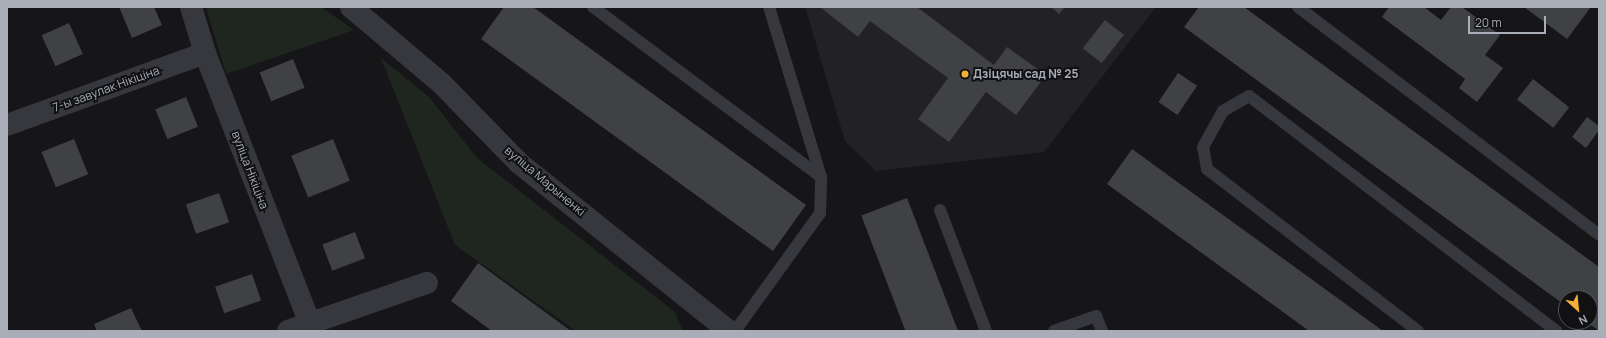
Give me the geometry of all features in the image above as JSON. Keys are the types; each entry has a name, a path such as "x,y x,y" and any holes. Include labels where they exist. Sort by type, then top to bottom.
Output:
{"street":[{"name":"вуліца Нікіціна","path":"191,7 205,53 311,327"},
{"name":"вуліца Марыненкі","path":"351,7 442,84 519,163 728,331"},
{"name":"7-ы завулак Нікіціна","path":"7,125 205,53"},
{"path":"288,331 311,327 427,284"}],"lane":[{"path":"594,7 821,177"},
{"path":"735,331 820,213 821,177 768,7"},
{"path":"1298,7 1599,235"},
{"path":"1418,331 1207,169 1203,147 1223,111 1249,96 1556,331"},
{"path":"940,210 986,331"},
{"path":"1054,331 1096,316 1102,331"}],"shaded area":[{"path":"206,7 321,7 354,30 226,74"},
{"name":"Дзіцячы сад № 25","path":"805,7 1156,7 1044,152 876,171 845,141"},
{"path":"381,58 429,97 477,158 675,312 683,331 576,331 455,245"}],"building":[{"path":"119,7 154,7 162,25 132,38"},
{"path":"504,7 533,7 806,205 773,251 481,39"},
{"path":"820,7 917,7 994,65 1007,47 1046,75 1016,115 986,92 949,142 918,119 948,78 870,21 858,37"},
{"path":"1051,7 1065,7 1059,14"},
{"path":"1199,7 1244,7 1599,267 1599,331 1598,330 1598,290 1558,290 1558,300 1184,27"},
{"path":"1389,7 1424,7 1441,20 1451,7 1462,7 1500,35 1485,55 1503,68 1477,102 1459,88 1465,79 1382,17"},
{"path":"1524,7 1591,7 1567,39"},
{"path":"1105,20 1124,35 1102,63 1083,48"},
{"path":"69,23 83,54 55,66 42,35"},
{"path":"293,59 305,88 271,101 260,72"},
{"path":"1178,73 1197,86 1177,115 1158,102"},
{"path":"1533,79 1569,107 1553,128 1517,99"},
{"path":"186,97 198,127 167,139 155,109"},
{"path":"1587,117 1599,126 1599,130 1586,148 1572,137"},
{"path":"74,139 88,174 56,187 42,152"},
{"path":"333,139 350,181 308,198 291,156"},
{"path":"1132,149 1383,331 1309,331 1107,184"},
{"path":"219,193 229,222 196,234 186,204"},
{"path":"907,198 958,331 906,331 861,216"},
{"path":"355,232 365,258 332,271 322,245"},
{"path":"478,263 571,331 492,331 451,301"},
{"path":"252,274 261,300 224,313 215,287"},
{"path":"131,308 142,331 97,331 94,324"}],"place":[{"name":"Дзіцячы сад № 25","path":"965,74"}]}
